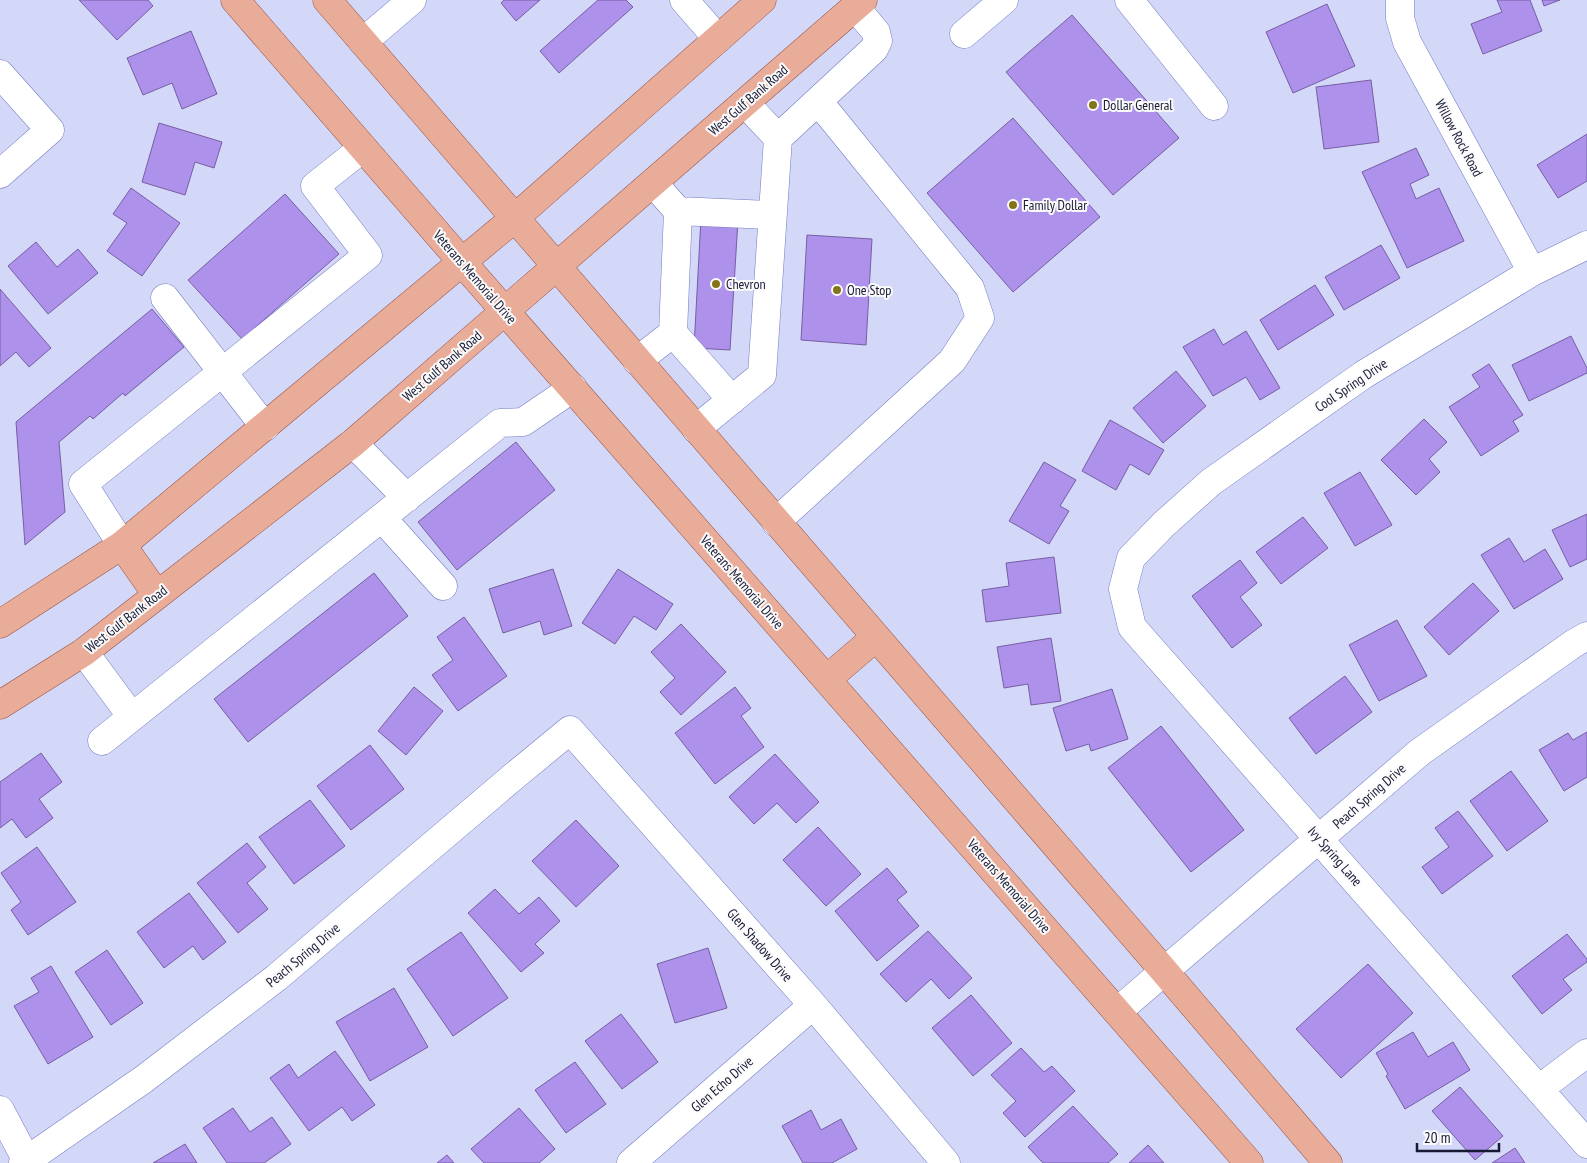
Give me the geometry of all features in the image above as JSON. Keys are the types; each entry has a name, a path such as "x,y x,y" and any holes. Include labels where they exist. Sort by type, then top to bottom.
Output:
{"main road":[{"name":"Veterans Memorial Drive","path":"235,0 1249,1163"},
{"path":"327,0 516,217 556,267 1328,1163"},
{"path":"0,624 122,545 516,217 762,0"},
{"name":"West Gulf Bank Road","path":"0,705 84,652 353,443 859,4"},
{"path":"122,545 157,595"},
{"path":"827,679 876,637"}],"street":[{"path":"364,42 412,0"},
{"path":"684,0 718,39"},
{"path":"964,34 1004,0"},
{"path":"1129,0 1214,106"},
{"name":"Willow Rock Road","path":"1400,0 1400,18 1407,42 1532,272"},
{"path":"696,429 762,375 778,138 874,49 878,41 876,32 859,4"},
{"path":"0,74 50,130 0,174"},
{"path":"776,522 952,361 980,318 970,288 818,101"},
{"path":"745,103 778,138"},
{"path":"122,545 83,484 368,255 315,186 363,148"},
{"path":"653,183 678,211 673,333 732,400"},
{"path":"678,211 772,215"},
{"name":"Cool Spring Drive","path":"1135,554 1164,524 1211,482 1363,374 1532,272 1587,245"},
{"path":"165,298 265,426"},
{"path":"637,361 673,333"},
{"path":"102,741 500,424 523,422 573,388"},
{"path":"353,443 407,498"},
{"path":"382,518 443,586"},
{"name":"Ivy Spring Lane","path":"1135,554 1131,558 1123,589 1132,626 1587,1144"},
{"name":"Peach Spring Drive","path":"1118,1012 1420,752 1587,636"},
{"path":"84,652 132,717"},
{"name":"Peach Spring Drive","path":"26,1162 144,1079 276,978 570,730"},
{"name":"Glen Shadow Drive","path":"570,730 813,1005 946,1163"},
{"name":"Glen Echo Drive","path":"631,1163 813,1005"},
{"path":"1539,1089 1587,1053"},
{"path":"0,1110 26,1162"}],"building":[{"path":"79,0 148,0 153,6 117,40"},
{"path":"504,0 540,0 516,21 501,3"},
{"path":"598,0 626,0 633,7 559,73 540,51"},
{"path":"1497,0 1530,0 1542,31 1483,54 1471,24 1502,12"},
{"path":"1542,0 1560,0 1544,6"},
{"path":"1327,4 1355,66 1293,93 1266,32"},
{"name":"Dollar General","path":"1072,15 1179,138 1113,195 1006,72"},
{"path":"191,31 217,94 182,109 172,83 143,95 127,58"},
{"path":"1371,80 1379,142 1324,149 1316,87"},
{"name":"Family Dollar","path":"1013,118 1100,217 1013,292 927,193"},
{"path":"159,123 222,142 214,168 195,162 185,195 142,182"},
{"path":"1587,134 1587,181 1558,198 1537,165"},
{"path":"1416,148 1429,175 1410,184 1416,199 1439,188 1464,241 1407,268 1362,172"},
{"path":"131,188 180,223 142,276 107,251 127,223 113,214"},
{"path":"285,194 339,254 242,339 188,280"},
{"name":"Chevron","path":"701,218 738,220 730,350 694,348"},
{"name":"One Stop","path":"807,235 872,239 866,345 801,340"},
{"path":"36,242 57,267 78,249 98,273 48,314 8,266"},
{"path":"1381,245 1400,278 1344,310 1325,277"},
{"path":"1315,285 1334,315 1278,350 1260,320"},
{"path":"0,289 51,348 29,367 16,352 0,366"},
{"path":"152,309 184,347 125,396 123,393 93,419 90,416 59,442 65,512 25,545 16,422"},
{"path":"1214,329 1223,345 1246,331 1280,388 1260,400 1246,377 1213,396 1183,347"},
{"path":"1571,336 1587,368 1587,373 1529,401 1512,365"},
{"path":"1489,364 1523,415 1513,421 1519,431 1481,456 1449,407 1480,387 1472,375"},
{"path":"1176,371 1206,406 1163,443 1133,408"},
{"path":"1424,419 1447,442 1429,459 1440,472 1416,495 1381,460"},
{"path":"1110,420 1164,450 1149,475 1130,464 1116,490 1082,471"},
{"path":"516,442 555,490 457,570 418,522"},
{"path":"1044,462 1076,480 1060,506 1069,511 1049,544 1009,521"},
{"path":"1360,472 1392,525 1355,546 1324,493"},
{"path":"1587,514 1587,559 1570,567 1552,530"},
{"path":"1303,517 1328,548 1281,584 1256,552"},
{"path":"1509,538 1524,562 1545,549 1563,579 1514,609 1481,555"},
{"path":"1054,557 1061,613 986,622 982,590 1009,586 1006,563"},
{"path":"1240,560 1257,583 1240,597 1262,625 1232,648 1192,596"},
{"path":"553,569 572,626 544,635 540,621 503,633 489,589"},
{"path":"618,569 673,604 656,630 634,616 615,644 582,623"},
{"path":"374,573 408,616 248,742 214,699"},
{"path":"1473,583 1499,611 1449,655 1424,627"},
{"path":"464,617 507,676 458,711 432,675 453,660 437,637"},
{"path":"1397,620 1427,676 1379,701 1349,645"},
{"path":"681,624 726,672 681,715 660,692 675,678 651,652"},
{"path":"1051,638 1061,701 1031,705 1028,684 1004,688 997,647"},
{"path":"1345,676 1372,712 1316,754 1289,718"},
{"path":"414,687 443,711 406,755 378,731"},
{"path":"735,687 751,708 741,716 764,747 715,784 675,733"},
{"path":"1112,689 1128,739 1091,751 1089,744 1066,751 1053,708"},
{"path":"1161,726 1244,830 1191,872 1108,768"},
{"path":"1587,732 1587,777 1564,791 1539,750 1568,733 1573,740"},
{"path":"370,745 404,789 351,830 317,786"},
{"path":"41,753 62,782 39,799 53,818 26,838 12,819 0,828 0,782"},
{"path":"775,754 819,802 796,823 777,803 754,824 729,797"},
{"path":"1511,771 1548,821 1507,851 1470,801"},
{"path":"310,800 345,846 294,884 259,837"},
{"path":"1458,811 1493,856 1442,894 1422,867 1449,847 1435,828"},
{"path":"576,820 619,866 576,907 532,861"},
{"path":"818,827 861,874 826,906 783,860"},
{"path":"247,843 266,867 247,883 268,909 238,933 197,883"},
{"path":"37,847 76,902 28,935 11,910 21,902 1,873"},
{"path":"887,868 907,892 897,900 919,926 877,961 835,911"},
{"path":"495,889 519,914 539,897 560,921 535,944 544,953 521,972 468,913"},
{"path":"189,893 226,942 203,960 193,946 164,968 137,932"},
{"path":"928,931 972,978 949,999 931,979 906,1002 880,974"},
{"path":"461,932 508,998 453,1036 407,969"},
{"path":"1567,934 1587,959 1587,962 1563,979 1572,990 1542,1014 1512,976"},
{"path":"708,948 727,1008 675,1023 657,964"},
{"path":"107,950 143,1003 111,1025 75,972"},
{"path":"1368,964 1413,1013 1341,1078 1296,1029"},
{"path":"51,966 93,1037 48,1064 14,1006 39,992 31,978"},
{"path":"394,988 428,1047 370,1081 336,1022"},
{"path":"971,995 1012,1043 973,1076 932,1028"},
{"path":"621,1014 658,1062 622,1089 585,1041"},
{"path":"1413,1032 1428,1057 1453,1042 1470,1070 1405,1109 1386,1076 1388,1074 1376,1053"},
{"path":"1021,1048 1044,1072 1052,1066 1075,1091 1025,1137 1003,1113 1016,1101 991,1075"},
{"path":"335,1051 375,1105 352,1121 342,1107 309,1131 270,1078 289,1064 298,1078"},
{"path":"575,1062 606,1104 566,1133 535,1090"},
{"path":"1460,1087 1503,1136 1475,1160 1432,1111"},
{"path":"1073,1106 1118,1154 1108,1163 1043,1163 1028,1147"},
{"path":"233,1108 250,1132 272,1117 291,1144 264,1163 227,1163 203,1128"},
{"path":"519,1108 555,1149 539,1163 484,1163 471,1149"},
{"path":"811,1110 821,1130 841,1119 857,1149 832,1163 803,1163 782,1126"},
{"path":"185,1144 197,1163 153,1163"},
{"path":"1148,1145 1164,1163 1129,1163"},
{"path":"1515,1148 1525,1163 1492,1163"},
{"path":"447,1155 454,1163 437,1163"}],"place":[{"name":"Dollar General","path":"1093,105"},
{"name":"Family Dollar","path":"1013,205"},
{"name":"Chevron","path":"716,284"},
{"name":"One Stop","path":"837,290"}]}
